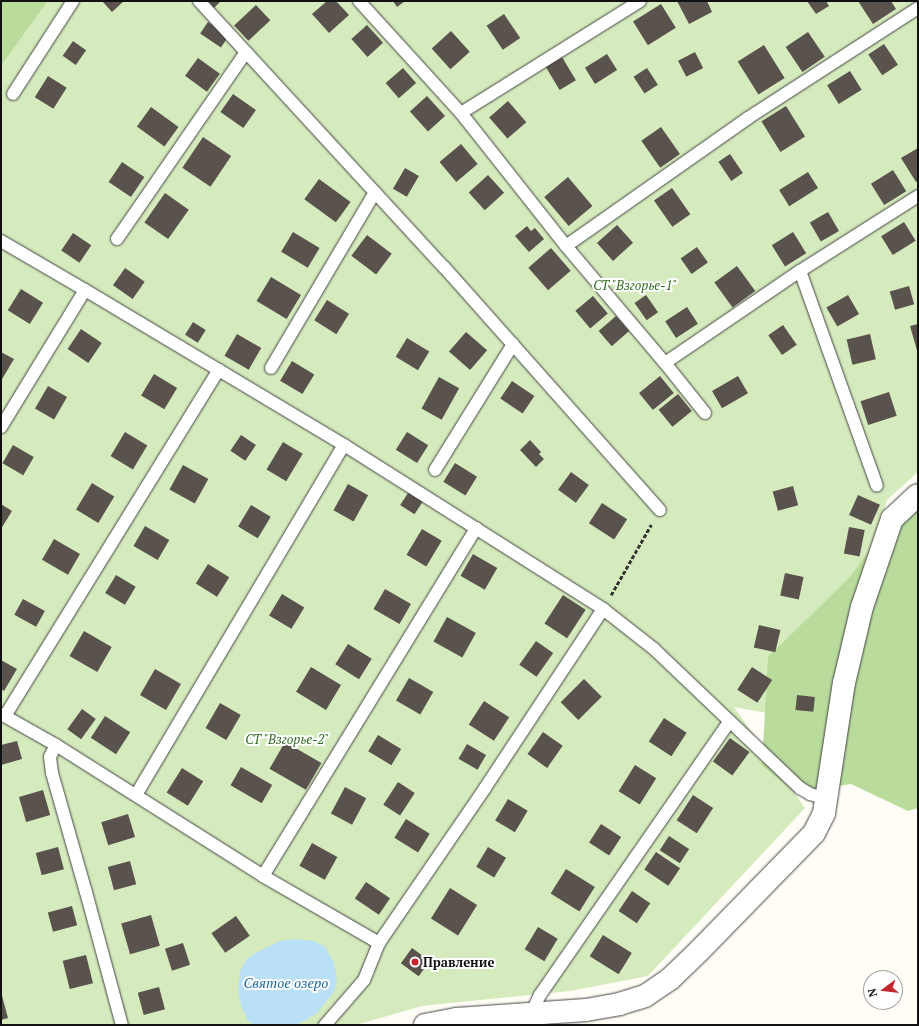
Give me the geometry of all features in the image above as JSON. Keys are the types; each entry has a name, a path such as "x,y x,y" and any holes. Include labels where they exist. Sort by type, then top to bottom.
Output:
{"street":[{"path":"425,1025 457,1019 586,1010 619,1004 644,996 670,979 814,833 824,813 825,798 844,683 862,607 892,519 918,495"}],"lane":[{"path":"13,94 72,1"},
{"path":"199,1 513,344 660,510"},
{"path":"359,1 461,113 566,246 665,363 705,413"},
{"path":"461,113 640,1"},
{"path":"566,246 748,118 918,8"},
{"path":"117,239 246,52"},
{"path":"271,368 374,192"},
{"path":"665,363 800,271 917,199"},
{"path":"1,241 344,445 603,609 654,649 800,788 810,794 825,798"},
{"path":"800,271 877,486"},
{"path":"1,427 85,290"},
{"path":"435,470 513,344"},
{"path":"219,370 3,715 56,745 264,876 379,943"},
{"path":"136,795 344,445"},
{"path":"264,876 476,528"},
{"path":"324,1025 364,980 379,943 485,788 603,609"},
{"path":"531,1014 540,995 730,721"},
{"path":"56,745 50,757 52,773 122,1025"}],"path":[{"path":"603,609 660,510"}],"green space":[{"path":"1,1 48,1 1,66"},
{"path":"48,1 918,1 918,472 887,500 820,723 734,707 805,808 648,976 570,991 422,1006 356,1025 1,1025 1,66"},
{"path":"918,495 918,808 908,811 851,784 795,793 762,765 768,657 850,577 892,519"}],"water":[{"name":"Святое озеро","path":"295,939 314,941 325,947 334,963 337,981 333,993 317,1013 304,1021 294,1025 255,1025 248,1021 241,1006 238,987 241,969 246,960 255,953 280,941"}],"building":[{"path":"102,1 124,1 112,12"},
{"path":"208,1 221,1 214,8"},
{"path":"327,1 336,1 349,15 329,33 312,14"},
{"path":"393,1 405,1 397,7"},
{"path":"677,1 707,1 712,12 689,24"},
{"path":"807,1 826,1 829,6 816,14"},
{"path":"858,1 891,1 896,9 873,24"},
{"path":"661,4 676,28 648,45 633,21"},
{"path":"256,5 270,20 248,41 234,25"},
{"path":"504,14 520,38 503,50 487,26"},
{"path":"208,22 229,36 221,48 200,34"},
{"path":"367,25 383,43 367,57 351,39"},
{"path":"451,31 470,52 450,69 432,48"},
{"path":"808,32 825,57 802,72 786,47"},
{"path":"73,41 86,50 76,65 63,56"},
{"path":"884,44 898,65 882,75 868,55"},
{"path":"764,45 785,78 758,95 738,61"},
{"path":"695,52 703,68 686,77 678,61"},
{"path":"607,54 617,70 595,84 585,68"},
{"path":"562,57 576,80 560,90 546,67"},
{"path":"198,58 220,74 207,92 185,76"},
{"path":"403,68 416,83 399,98 386,83"},
{"path":"647,68 658,85 644,93 634,77"},
{"path":"850,71 862,90 839,104 827,85"},
{"path":"48,76 67,88 53,109 35,97"},
{"path":"233,94 256,110 243,128 220,112"},
{"path":"427,96 445,116 428,131 410,111"},
{"path":"508,101 526,122 508,139 489,117"},
{"path":"786,106 805,137 780,152 761,121"},
{"path":"151,107 179,127 164,146 137,126"},
{"path":"661,127 680,154 660,168 641,141"},
{"path":"203,137 231,156 210,187 182,168"},
{"path":"461,144 478,164 456,182 440,162"},
{"path":"918,148 918,181 916,182 901,158"},
{"path":"730,154 743,173 731,181 718,162"},
{"path":"122,162 144,177 131,197 109,182"},
{"path":"405,168 419,176 407,197 393,189"},
{"path":"893,170 906,191 884,205 871,184"},
{"path":"808,172 818,188 789,206 779,190"},
{"path":"488,175 504,193 485,210 469,192"},
{"path":"568,177 592,206 569,226 544,197"},
{"path":"319,179 351,202 336,222 304,199"},
{"path":"672,188 690,214 672,227 654,201"},
{"path":"165,193 189,210 168,239 144,222"},
{"path":"828,212 839,231 821,242 810,222"},
{"path":"904,222 916,241 893,255 881,236"},
{"path":"617,225 633,243 613,261 597,243"},
{"path":"527,226 531,231 535,228 544,239 529,252 515,236"},
{"path":"293,232 320,248 308,268 281,252"},
{"path":"793,232 806,253 785,266 772,245"},
{"path":"73,233 91,245 79,263 61,250"},
{"path":"367,235 392,254 376,274 351,256"},
{"path":"697,247 708,263 692,274 681,258"},
{"path":"551,248 571,271 548,290 528,268"},
{"path":"737,266 755,291 733,308 714,282"},
{"path":"125,268 145,282 133,299 113,285"},
{"path":"271,277 301,295 287,319 257,301"},
{"path":"909,286 914,304 895,310 890,292"},
{"path":"21,289 43,303 30,324 8,310"},
{"path":"646,295 658,312 647,320 635,303"},
{"path":"848,295 859,314 837,327 826,308"},
{"path":"593,296 608,314 590,328 575,311"},
{"path":"327,300 349,314 336,334 314,320"},
{"path":"687,307 698,324 676,338 665,321"},
{"path":"616,316 629,331 612,346 599,331"},
{"path":"193,322 206,330 198,343 185,335"},
{"path":"918,324 918,354 910,326"},
{"path":"783,325 797,345 782,355 768,335"},
{"path":"81,329 102,343 88,363 68,349"},
{"path":"466,332 487,350 470,370 449,352"},
{"path":"237,334 261,348 249,370 224,356"},
{"path":"870,334 876,359 852,365 847,339"},
{"path":"407,338 429,351 418,370 396,357"},
{"path":"1,352 14,359 1,381"},
{"path":"292,361 314,374 302,394 280,381"},
{"path":"154,374 177,388 164,409 141,395"},
{"path":"660,376 674,393 653,410 639,393"},
{"path":"738,376 748,393 722,408 712,391"},
{"path":"439,377 459,388 442,420 422,408"},
{"path":"512,381 534,396 523,414 500,398"},
{"path":"48,386 67,397 54,420 35,409"},
{"path":"889,392 897,416 868,425 860,401"},
{"path":"678,394 692,411 672,427 659,410"},
{"path":"125,432 147,445 133,469 111,456"},
{"path":"407,432 428,445 417,463 396,450"},
{"path":"241,435 256,445 245,461 230,451"},
{"path":"530,440 541,452 539,454 544,459 536,467 520,450"},
{"path":"283,442 303,454 286,481 267,469"},
{"path":"13,445 34,457 23,475 2,463"},
{"path":"455,463 477,477 465,495 443,482"},
{"path":"183,465 208,479 195,504 169,489"},
{"path":"571,472 589,485 576,503 558,490"},
{"path":"92,483 114,496 98,523 76,510"},
{"path":"348,484 368,495 354,521 333,510"},
{"path":"793,486 798,505 778,511 773,491"},
{"path":"410,490 424,499 414,514 400,505"},
{"path":"858,495 880,505 871,525 849,515"},
{"path":"602,503 627,519 614,539 589,523"},
{"path":"1,504 12,511 1,529"},
{"path":"251,505 271,517 258,538 238,526"},
{"path":"145,526 169,540 158,560 133,546"},
{"path":"849,527 865,530 860,557 844,554"},
{"path":"422,529 442,541 426,567 407,555"},
{"path":"54,539 80,554 68,575 42,560"},
{"path":"473,554 497,568 485,590 460,576"},
{"path":"208,564 229,577 217,597 196,584"},
{"path":"785,573 804,577 799,599 780,595"},
{"path":"116,575 136,587 125,605 105,593"},
{"path":"385,589 411,604 399,624 374,609"},
{"path":"282,594 304,607 291,629 269,615"},
{"path":"563,595 586,610 567,638 544,624"},
{"path":"23,599 45,611 36,627 14,615"},
{"path":"447,617 476,633 462,657 433,641"},
{"path":"759,625 780,630 775,652 754,647"},
{"path":"84,631 112,647 97,672 70,656"},
{"path":"536,641 553,653 537,677 519,665"},
{"path":"348,644 372,659 359,679 335,664"},
{"path":"1,660 17,669 4,691 1,689"},
{"path":"311,667 341,685 326,710 296,692"},
{"path":"752,667 772,680 757,703 737,690"},
{"path":"155,669 181,684 166,710 140,695"},
{"path":"409,678 433,692 420,715 396,701"},
{"path":"584,679 602,697 578,720 561,702"},
{"path":"797,695 815,697 813,712 795,710"},
{"path":"484,701 509,717 494,741 469,724"},
{"path":"220,703 241,715 226,740 206,728"},
{"path":"82,709 96,719 81,739 67,729"},
{"path":"105,716 130,732 116,754 91,738"},
{"path":"664,718 687,733 671,756 649,741"},
{"path":"543,732 563,746 547,768 528,754"},
{"path":"378,735 401,749 391,765 368,751"},
{"path":"730,738 749,752 732,776 713,761"},
{"path":"17,741 22,759 1,765 1,745"},
{"path":"285,742 321,763 306,790 270,769"},
{"path":"467,744 486,755 478,770 458,759"},
{"path":"635,765 656,778 640,805 619,791"},
{"path":"241,767 272,785 262,803 230,785"},
{"path":"182,768 203,781 188,806 167,793"},
{"path":"398,782 415,793 400,816 383,805"},
{"path":"345,787 366,798 352,825 331,813"},
{"path":"43,790 50,815 26,822 19,797"},
{"path":"693,795 713,808 697,833 677,820"},
{"path":"508,799 528,811 515,832 495,820"},
{"path":"128,814 135,837 108,845 101,822"},
{"path":"406,819 430,834 418,852 394,838"},
{"path":"601,824 621,837 609,856 589,842"},
{"path":"669,836 689,849 680,863 660,850"},
{"path":"312,843 337,857 325,880 299,866"},
{"path":"58,847 64,869 42,875 36,853"},
{"path":"488,847 506,858 494,878 476,867"},
{"path":"656,852 680,868 668,886 644,869"},
{"path":"130,861 136,884 114,890 108,867"},
{"path":"566,869 595,887 579,912 551,894"},
{"path":"366,882 390,898 379,915 355,899"},
{"path":"450,888 477,905 458,935 431,919"},
{"path":"632,891 650,903 637,923 619,911"},
{"path":"72,906 77,925 53,932 48,912"},
{"path":"151,915 160,946 130,954 121,924"},
{"path":"236,916 250,936 225,953 211,933"},
{"path":"538,927 558,939 544,961 525,949"},
{"path":"603,935 632,953 619,974 590,956"},
{"path":"183,943 190,965 172,971 165,949"},
{"name":"Правление","path":"412,948 430,961 419,976 401,963"},
{"path":"86,955 93,983 70,989 63,961"},
{"path":"159,987 165,1009 144,1015 138,993"},
{"path":"1,992 8,1018 1,1020"}],"place":[{"name":"Правление","path":"415,962"}],"park label":[{"name":"СТ \"Взгорье-1\"","path":"635,285"},
{"name":"СТ \"Взгорье-2\"","path":"287,739"}]}
